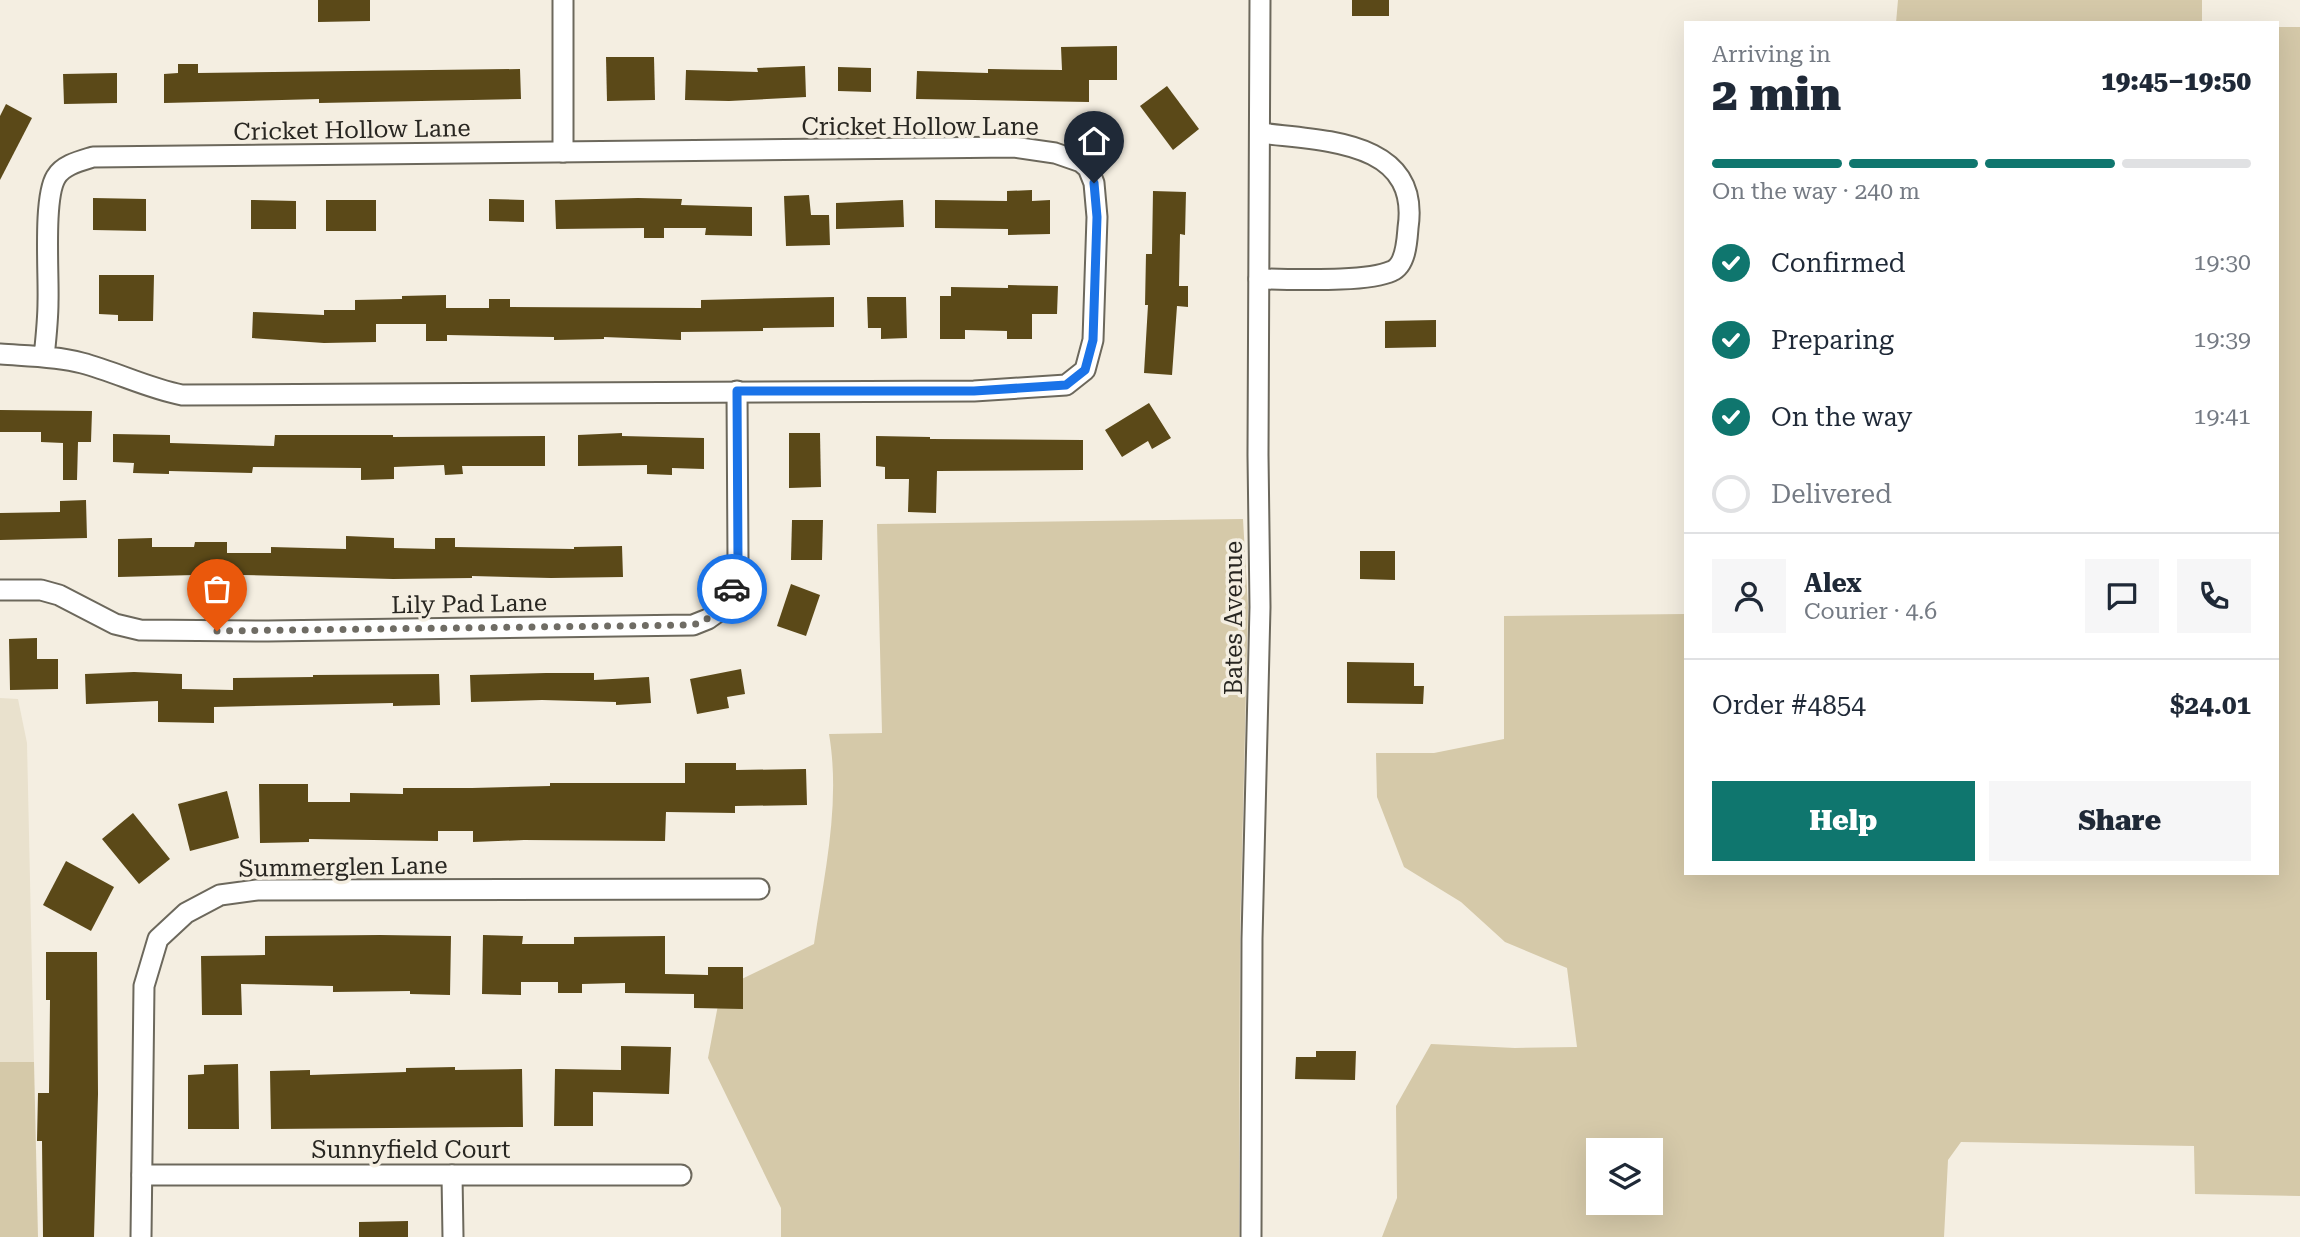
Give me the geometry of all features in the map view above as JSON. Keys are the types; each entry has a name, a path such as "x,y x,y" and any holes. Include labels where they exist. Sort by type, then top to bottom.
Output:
{"street":[{"path":"563,0 564,152"},
{"name":"Bates Avenue","path":"1251,1237 1252,939 1260,607 1258,468 1261,0"},
{"path":"1259,279 1350,278 1394,271 1401,263 1409,220 1403,183 1392,167 1379,156 1364,149 1336,143 1260,133"},
{"name":"Cricket Hollow Lane","path":"0,354 81,363 159,390 182,395 974,391 1066,385 1085,370 1091,350 1096,311 1097,217 1094,183 1088,168 1081,162 1055,153 1014,147 93,156 60,171 54,180 49,198 48,305 44,357"},
{"name":"Lily Pad Lane","path":"0,590 41,590 59,595 115,624 141,629 268,631 693,625 722,609 730,597 738,562 737,391"},
{"name":"Summerglen Lane","path":"141,1237 144,986 158,939 186,913 220,895 271,890 759,889"},
{"name":"Sunnyfield Court","path":"142,1175 681,1175"},
{"path":"452,1175 453,1237"}],"shaded area":[{"path":"1898,0 2202,0 2202,21 1896,21"},
{"path":"2279,27 2300,27 2300,1196 2195,1194 2194,1146 1961,1142 1948,1160 1944,1237 1382,1237 1397,1198 1396,1106 1431,1044 1515,1048 1577,1047 1567,968 1505,942 1461,902 1404,867 1377,797 1376,753 1434,753 1504,739 1504,616 1684,614 1684,875 2279,875"},
{"path":"1243,519 1248,607 1240,938 1239,1237 781,1237 781,1208 708,1058 721,989 814,944 832,813 829,734 882,733 877,524"},
{"path":"0,698 18,699 27,743 34,1062 0,1062"},
{"path":"0,1062 34,1062 38,1237 0,1237"}],"building":[{"path":"318,0 370,0 370,21 318,22"},
{"path":"1352,0 1389,0 1389,16 1352,16"},
{"path":"1117,46 1117,80 1089,80 1089,102 916,99 917,71 988,73 988,69 1062,70 1061,47"},
{"path":"606,57 654,57 655,100 607,101"},
{"path":"178,64 198,64 198,73 520,69 521,99 319,103 319,99 164,103 164,74 178,73"},
{"path":"805,66 806,97 685,100 686,70 758,72 757,68"},
{"path":"838,67 871,68 871,92 838,91"},
{"path":"117,73 117,103 64,104 63,74"},
{"path":"1167,86 1199,129 1173,150 1140,106"},
{"path":"6,104 32,118 0,180 0,116"},
{"path":"1032,190 1032,201 1050,200 1050,234 1008,235 1008,229 935,228 935,200 1007,201 1007,191"},
{"path":"1153,191 1186,192 1185,235 1180,234 1179,286 1188,286 1188,307 1177,306 1172,375 1144,373 1148,305 1145,305 1146,254 1152,254"},
{"path":"809,195 811,215 829,215 830,245 786,246 784,196"},
{"path":"93,198 146,199 146,231 93,230"},
{"path":"489,199 524,200 524,222 489,221"},
{"path":"682,199 681,205 752,207 752,236 705,235 706,228 664,228 664,238 644,238 644,228 556,229 555,200"},
{"path":"251,200 296,201 296,229 251,229"},
{"path":"326,200 376,200 376,231 326,231"},
{"path":"903,200 904,227 836,229 836,203"},
{"path":"99,275 154,275 153,321 118,321 118,315 99,314"},
{"path":"1008,285 1058,286 1057,314 1032,314 1032,339 1007,339 1007,331 965,330 965,339 940,339 940,296 951,296 951,287 1008,288"},
{"path":"446,295 446,308 489,308 489,299 510,299 510,307 701,308 701,300 834,297 834,327 681,332 681,340 604,337 554,340 554,337 447,335 447,341 426,341 426,324 376,324 376,342 324,343 252,338 253,312 324,315 324,310 355,310 355,300"},
{"path":"867,297 906,297 907,338 881,339 881,328 868,328"},
{"path":"1436,320 1436,347 1385,348 1385,321"},
{"path":"1149,403 1171,438 1152,449 1148,441 1122,457 1105,430"},
{"path":"0,410 92,411 91,442 78,442 77,480 63,480 63,443 41,442 41,432 0,432"},
{"path":"622,433 622,436 704,438 704,469 672,468 672,475 647,474 647,465 578,466 578,435"},
{"path":"789,433 820,433 821,487 789,488"},
{"path":"113,434 170,435 170,443 274,446 275,435 545,436 545,466 462,466 463,474 445,475 444,465 394,467 394,479 361,480 361,468 253,467 252,473 133,473 134,463 113,462"},
{"path":"876,436 1083,440 1083,470 937,471 936,513 908,512 909,479 885,479 885,467 876,466"},
{"path":"86,500 87,538 0,540 0,513 60,512 60,501"},
{"path":"792,520 823,520 822,560 791,560"},
{"path":"346,536 394,538 394,548 435,549 435,538 455,538 455,547 574,549 622,546 623,577 472,576 393,579 243,575 243,583 194,582 194,575 118,577 118,539 152,538 152,547 194,547 195,542 227,542 227,553 271,553 271,547 346,549"},
{"path":"1360,551 1395,551 1395,580 1360,579"},
{"path":"791,584 820,595 806,636 777,626"},
{"path":"37,638 37,659 58,659 58,689 10,690 9,639"},
{"path":"1347,662 1414,663 1414,686 1424,686 1423,704 1347,703"},
{"path":"741,669 745,694 727,697 729,708 697,714 690,679"},
{"path":"594,673 594,680 649,677 651,703 616,705 616,702 542,700 471,702 470,675"},
{"path":"85,674 182,674 182,689 233,690 233,678 439,674 440,705 393,706 393,703 214,707 214,723 158,722 158,701 86,704"},
{"path":"685,763 736,763 736,770 806,769 807,805 735,806 735,813 666,812 665,841 473,842 473,831 438,831 438,841 309,839 309,842 260,843 259,784 308,784 308,802 350,802 350,793 403,794 403,788 550,786 550,783 685,783"},
{"path":"227,791 239,838 190,851 178,804"},
{"path":"133,813 170,859 139,884 102,839"},
{"path":"66,861 114,887 91,931 43,905"},
{"path":"483,935 523,936 522,944 574,944 574,937 665,936 665,974 708,975 708,967 743,967 743,1009 694,1008 694,994 625,993 625,983 582,984 582,993 558,993 558,982 521,982 521,995 482,994"},
{"path":"265,936 451,936 450,995 410,994 410,991 333,992 333,986 241,984 242,1015 202,1015 201,956 265,955"},
{"path":"46,952 97,952 98,1094 94,1237 43,1237 42,1141 37,1141 38,1093 49,1093 50,1000 46,1000"},
{"path":"621,1046 671,1047 669,1094 593,1092 593,1126 554,1126 555,1069 621,1070"},
{"path":"1316,1051 1356,1051 1355,1080 1295,1079 1296,1057 1316,1057"},
{"path":"238,1064 239,1129 188,1129 188,1075 204,1074 204,1065"},
{"path":"455,1067 455,1070 522,1069 523,1127 271,1129 270,1071 310,1070 310,1075 406,1072 406,1068"},
{"path":"408,1221 408,1237 359,1237 359,1222"}],"way so far":[{"path":"217,631 693,625 722,609 732,589"}],"route":[{"path":"732,589 738,562 737,391 974,391 1066,385 1085,370 1093,340 1097,217 1094,183"}]}
